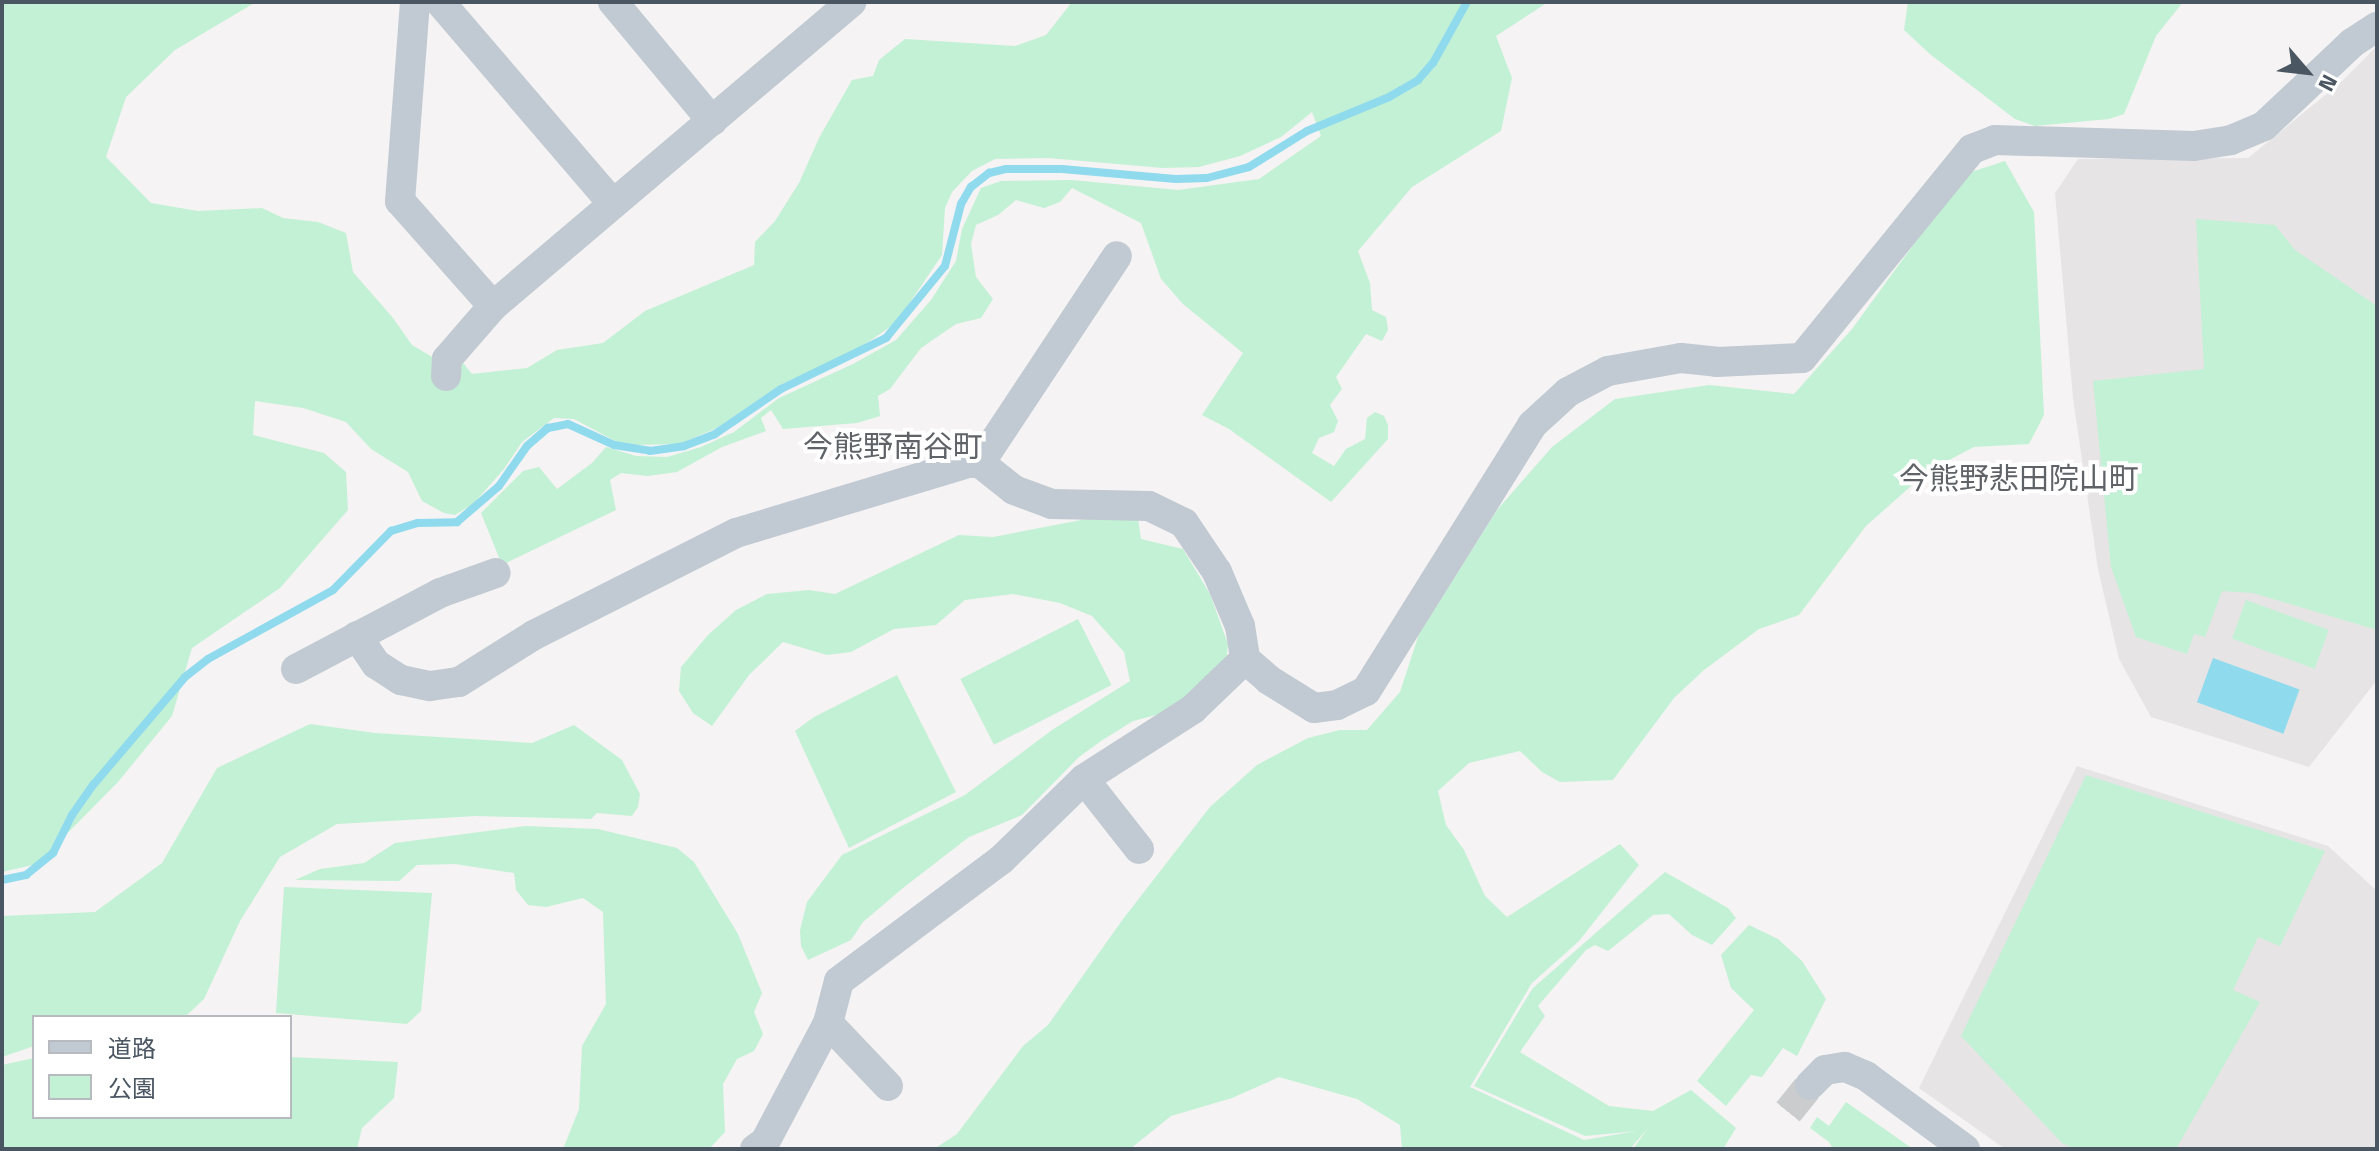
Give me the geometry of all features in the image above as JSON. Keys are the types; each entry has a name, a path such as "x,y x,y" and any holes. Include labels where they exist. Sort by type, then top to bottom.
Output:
{"street":[{"path":"415,2 400,201 493,306"},
{"path":"440,2 613,204"},
{"path":"613,2 712,121"},
{"path":"446,376 447,359 493,306 851,2"},
{"path":"357,636 376,664 401,680 430,686 459,682 534,635 736,533 968,463 980,463 1014,490 1052,504 1149,506 1184,523 1217,572 1240,626 1245,659 1314,708 1337,705 1366,691 1532,425 1568,392 1608,371 1681,358 1717,362 1802,358 1972,149 1995,140 2194,146 2231,140 2264,126 2352,43 2377,27"},
{"path":"980,463 1117,256"},
{"path":"296,669 440,593 496,573"},
{"path":"755,1149 765,1142 828,1023 839,981 1001,860 1084,779 1193,709 1245,659"},
{"path":"1084,779 1139,849"},
{"path":"828,1023 888,1086"},
{"path":"1810,1085 1825,1070 1845,1067 1866,1076 1965,1149"}],"shaded area":[{"path":"2377,46 2377,680 2309,767 2151,717 2119,659 2098,569 2073,398 2055,193 2078,159 2248,158 2340,83"},
{"path":"2077,766 2328,846 2377,891 2377,1149 2005,1149 1919,1088"}],"green space":[{"path":"2,2 256,2 175,50 126,97 106,157 151,203 198,211 262,208 283,218 318,222 346,233 353,272 412,345 449,367 454,362 464,364 472,374 527,368 557,350 603,343 645,311 754,265 755,242 775,221 799,183 819,138 852,80 873,76 879,60 905,39 1015,46 1046,35 1072,2 1548,2 1496,36 1512,78 1501,131 1412,187 1358,251 1370,283 1372,310 1386,317 1388,330 1382,341 1366,334 1336,377 1342,389 1330,405 1338,421 1334,432 1319,438 1312,453 1334,466 1346,449 1365,439 1367,418 1375,412 1384,416 1388,439 1331,502 1229,429 1202,415 1243,353 1183,304 1161,279 1141,223 1072,188 1060,202 1044,208 1016,200 998,215 976,225 971,244 976,277 993,299 981,318 956,324 921,348 890,389 878,396 880,416 857,423 783,429 771,410 761,418 766,431 722,447 677,472 647,476 621,473 610,480 616,510 502,565 481,513 523,471 539,467 557,489 592,463 606,447 636,456 667,457 701,447 734,432 779,398 853,364 896,340 931,300 956,261 962,229 981,188 1001,181 1072,180 1178,190 1259,179 1321,136 1312,112 1281,137 1240,156 1199,167 1163,168 1048,158 995,159 972,171 952,192 945,208 942,255 896,323 849,355 780,385 717,428 679,444 619,443 574,419 554,418 522,442 504,469 473,504 455,515 444,513 422,501 408,472 371,449 346,422 303,408 255,401 253,435 324,453 346,472 348,510 280,588 192,648 172,716 118,782 37,864 2,872"},
{"path":"1908,2 2183,2 2156,36 2124,114 2109,119 2035,126 2015,119 1931,55 1904,30"},
{"path":"2005,161 2034,212 2044,415 2029,444 1974,447 1928,471 1866,526 1799,615 1759,629 1704,670 1674,698 1613,780 1560,782 1542,772 1520,751 1469,763 1438,791 1446,825 1464,850 1485,896 1507,917 1620,844 1639,865 1579,941 1532,983 1470,1087 1584,1140 1637,1131 1585,1136 1474,1086 1532,989 1665,872 1728,908 1736,918 1712,945 1692,935 1669,914 1653,915 1608,951 1595,945 1586,950 1538,1006 1545,1016 1520,1052 1609,1106 1653,1111 1691,1090 1736,1128 1723,1149 1633,1149 1648,1128 1630,1149 1402,1149 1400,1125 1357,1099 1279,1077 1232,1098 1171,1116 1130,1149 934,1149 957,1134 1023,1046 1048,1025 1123,919 1210,807 1257,765 1308,738 1340,730 1367,730 1400,692 1419,634 1497,510 1552,447 1615,399 1709,385 1794,394 1852,329 1965,174"},
{"path":"2196,219 2275,225 2295,250 2377,306 2377,630 2253,593 2222,591 2205,637 2194,634 2187,654 2136,637 2111,567 2093,381 2204,369"},
{"path":"1097,517 1138,518 1141,539 1183,549 1210,594 1228,644 1226,665 1198,692 1160,714 1133,721 1101,741 1079,757 1022,815 969,837 863,922 851,940 808,960 801,946 800,930 807,902 842,855 965,795 1052,730 1130,681 1124,652 1092,616 1060,603 1013,594 965,600 936,625 894,629 851,652 827,655 783,642 749,675 712,726 693,713 679,691 681,667 708,635 736,610 767,594 809,590 835,594 959,535 993,537"},
{"path":"2246,600 2329,630 2315,669 2232,639"},
{"path":"1078,619 1112,685 994,745 960,679"},
{"path":"897,675 956,792 849,848 795,731 814,717"},
{"path":"310,724 375,733 532,743 574,725 622,760 640,794 638,807 632,816 597,813 591,819 476,816 337,824 280,857 240,921 204,999 187,1015 32,1015 32,1047 2,1057 2,916 95,912 162,863 217,768"},
{"path":"2086,775 2325,851 2280,946 2258,937 2233,990 2260,1002 2176,1149 2075,1149 2062,1143 1961,1036"},
{"path":"526,826 598,829 677,848 694,862 738,934 762,993 754,1012 763,1034 754,1051 737,1059 723,1084 725,1132 709,1149 563,1149 579,1109 582,1046 606,1004 603,912 583,898 546,907 528,905 516,890 514,873 455,864 417,865 399,881 295,880 320,869 364,863 395,843"},
{"path":"284,887 432,893 421,1011 407,1024 276,1013"},
{"path":"1749,925 1778,939 1802,961 1826,999 1797,1056 1783,1048 1762,1077 1751,1075 1726,1106 1697,1081 1754,1010 1731,988 1721,955"},
{"path":"292,1057 398,1062 394,1098 362,1128 357,1149 2,1149 2,1065 32,1058 32,1119 292,1119"},
{"path":"1846,1102 1913,1149 1833,1149 1829,1142 1810,1128 1817,1117 1829,1126"}],"water":[{"path":"2213,658 2299,689 2283,734 2197,702"}],"waterway":[{"path":"2,880 26,875 53,853 72,815 94,784 185,677 208,659 333,590 391,531 418,523 457,522 499,486 527,446 548,428 568,424 614,445 650,451 684,446 715,434 781,389 886,338 945,266 961,204 971,187 989,173 1006,169 1062,169 1176,179 1207,178 1249,167 1307,131 1389,97 1418,80 1433,63 1467,2"}],"tunnel":[{"path":"1788,1112 1810,1085"}],"district":[{"name":"今熊野南谷町","path":"893,446"},
{"name":"今熊野悲田院山町","path":"2019,478"}]}
